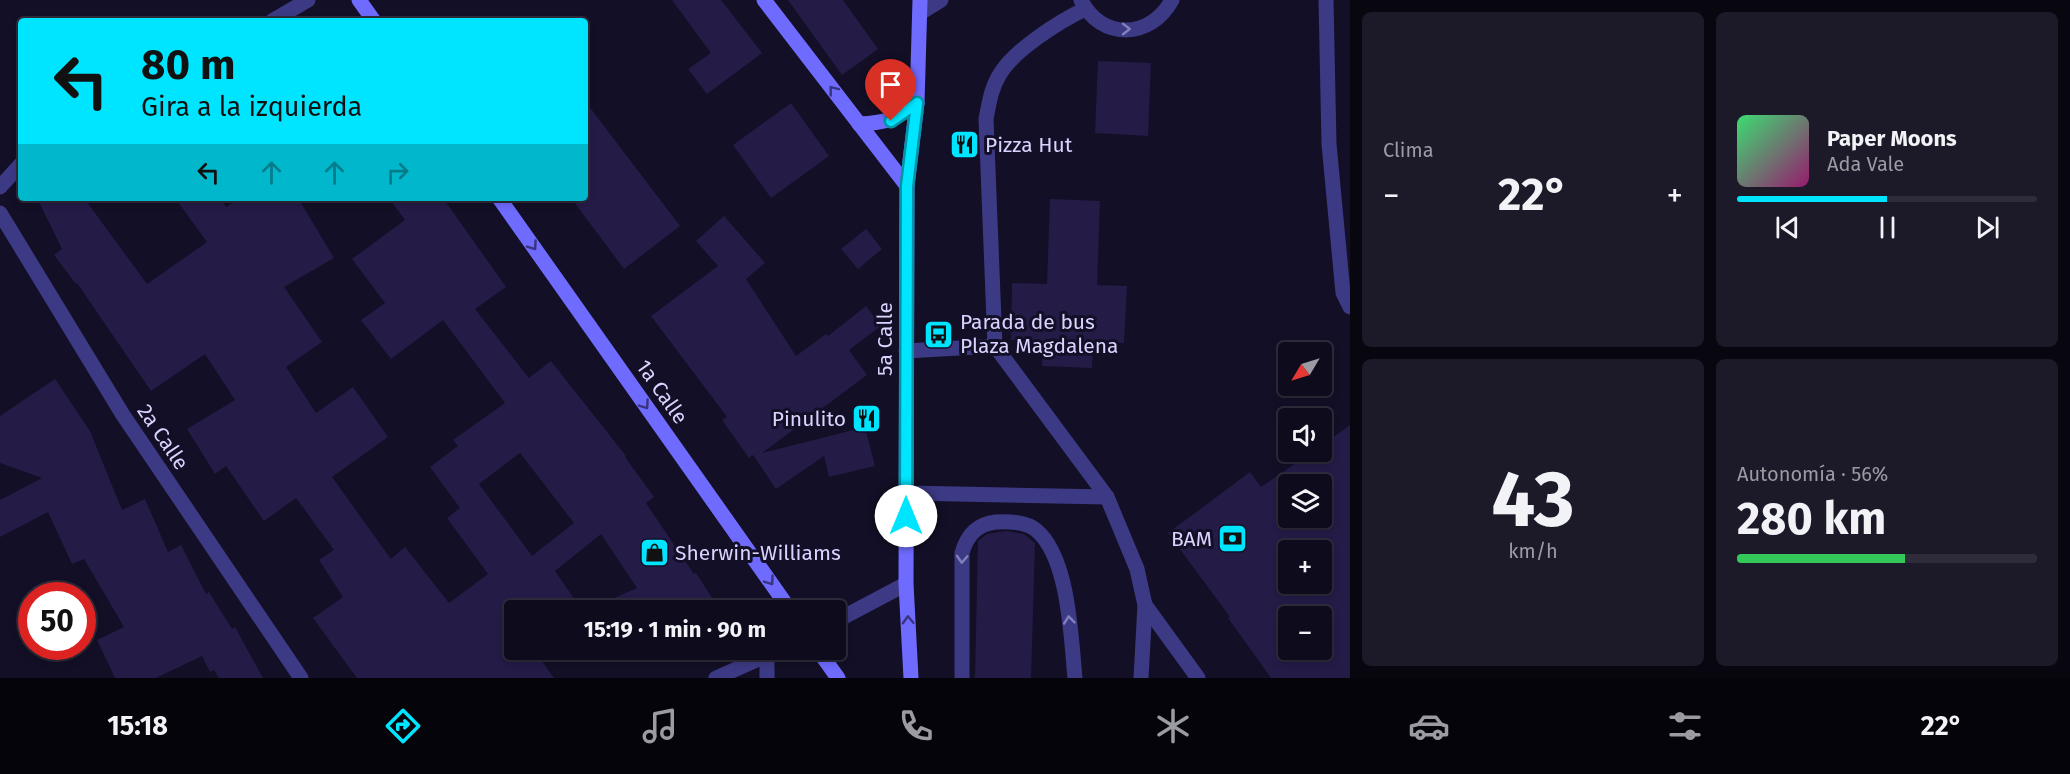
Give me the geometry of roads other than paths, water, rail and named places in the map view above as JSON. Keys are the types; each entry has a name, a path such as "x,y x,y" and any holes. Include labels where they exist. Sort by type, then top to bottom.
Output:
{"main road":[{"path":"359,0 372,18"},
{"path":"764,0 907,186"},
{"name":"5a Calle","path":"911,678 906,584 907,186 917,103 920,6"},
{"path":"859,124 879,124 891,121 917,103"},
{"name":"1a Calle","path":"501,201 783,600"},
{"path":"825,660 838,678"}],"street":[{"path":"277,18 308,0"},
{"path":"920,6 941,0"},
{"path":"1141,678 1145,605 1137,569 1107,497 995,346 986,119 992,89 1000,73 1014,57 1083,5 1096,20 1110,28 1126,31 1154,22 1166,11 1172,0"},
{"path":"1326,0 1329,144 1343,293 1350,307"},
{"path":"0,187 18,167"},
{"name":"2a Calle","path":"0,213 123,415 301,678"},
{"path":"906,351 995,346"},
{"path":"906,493 1107,497"},
{"path":"962,678 962,553 966,540 975,530 988,523 1003,522 1034,528 1041,535 1058,567 1067,604 1075,678"},
{"path":"846,616 906,584"},
{"path":"1145,605 1198,678"},
{"path":"716,678 755,660"},
{"path":"767,678 771,660"}],"place":[{"name":"Pizza Hut","path":"964,145"},
{"name":"Parada de bus Plaza Magdalena","path":"939,334"},
{"name":"Pinulito","path":"867,419"},
{"name":"BAM","path":"1233,539"},
{"name":"Sherwin-Williams","path":"654,553"}]}
